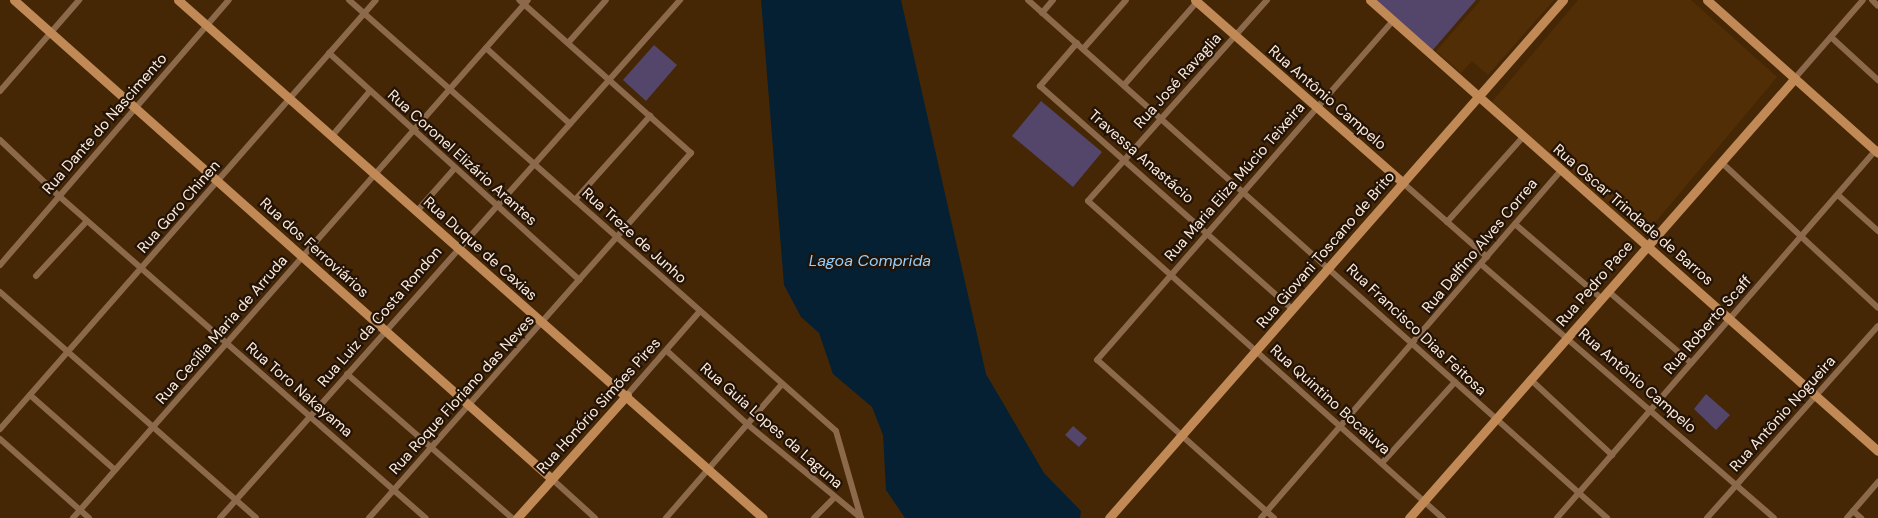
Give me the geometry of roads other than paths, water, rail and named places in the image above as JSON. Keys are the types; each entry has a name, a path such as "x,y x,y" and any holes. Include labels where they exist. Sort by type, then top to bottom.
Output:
{"main road":[{"name":"Rua dos Ferroviários","path":"14,0 552,479"},
{"name":"Rua Duque de Caxias","path":"178,0 542,323 627,395 763,518"},
{"name":"Rua Oscar Trindade de Barros","path":"1370,0 1878,451"},
{"name":"Rua Giovani Toscano de Brito","path":"1109,518 1563,0"},
{"name":"Rua Antônio Campelo","path":"1196,1 1403,183"},
{"path":"1710,1 1877,151"},
{"name":"Rua Pedro Pace","path":"1409,518 1795,78"},
{"name":"Rua Honório Simões Pires","path":"517,518 627,395"}],"street":[{"path":"0,91 79,0"},
{"name":"Rua Dante do Nascimento","path":"0,265 229,0"},
{"name":"Rua Treze de Junho","path":"349,0 836,432 861,518"},
{"name":"Rua Goro Chinen","path":"0,430 291,100 376,0"},
{"path":"568,43 606,0"},
{"name":"Rua Luiz da Costa Rondon","path":"220,518 680,0"},
{"name":"Rua Francisco Dias Feitosa","path":"1028,0 1607,518"},
{"path":"1042,13 1053,0"},
{"path":"1083,49 1126,0"},
{"name":"Rua José Ravaglia","path":"1088,201 1267,0"},
{"name":"Rua Pedro Pace","path":"1795,78 1863,0"},
{"path":"1872,0 1878,6"},
{"path":"524,1 650,116 575,200"},
{"name":"Rua Cecília Maria de Arruda","path":"73,518 414,131 524,1"},
{"path":"1124,85 1196,1"},
{"name":"Rua Maria Eliza Múcio Teixeira","path":"1182,435 1097,360 1393,21"},
{"path":"1831,37 1878,80"},
{"name":"Travessa Anastácio","path":"1077,43 1040,86 1208,232 1292,309"},
{"path":"486,48 570,124"},
{"name":"Rua Coronel Elizário Arantes","path":"329,54 579,280"},
{"path":"332,136 370,91"},
{"name":"Rua Roque Floriano das Neves","path":"369,518 691,152 650,116"},
{"path":"1447,222 1523,137"},
{"name":"Rua Toro Nakayama","path":"0,140 87,221 426,518"},
{"name":"Rua Roberto Scaff","path":"1557,518 1877,151"},
{"path":"1720,162 1800,238 1878,308"},
{"path":"417,211 455,168"},
{"name":"Rua Delfino Alves Correa","path":"1261,518 1482,265 1486,257 1561,170"},
{"name":"Rua Antônio Campelo","path":"1403,183 1486,257"},
{"path":"1838,195 1878,231"},
{"name":"Rua Quintino Bocaiuva","path":"1088,201 1443,518"},
{"path":"36,276 87,221"},
{"path":"1515,224 1601,298"},
{"name":"Rua Antônio Campelo","path":"1482,265 1774,518"},
{"path":"1608,291 1691,363"},
{"path":"0,292 256,518"},
{"name":"Rua Honório Simões Pires","path":"627,395 700,311"},
{"name":"Rua Antônio Nogueira","path":"1707,518 1878,326"},
{"name":"Rua Guia Lopes da Laguna","path":"667,351 747,424 834,498 861,518"},
{"path":"347,374 512,518"},
{"path":"1530,379 1612,455"},
{"path":"1382,464 1455,382"},
{"path":"666,518 782,384"},
{"path":"30,395 115,470"},
{"path":"1182,435 1274,518"},
{"path":"0,439 89,518"},
{"name":"Rua dos Ferroviários","path":"552,479 596,518"},
{"path":"1847,518 1878,482"},
{"path":"814,518 834,498"},
{"path":"1853,511 1861,518"}],"water":[{"name":"Lagoa Comprida","path":"761,0 901,0 986,374 1044,473 1081,511 1080,518 905,518 886,490 883,435 872,407 833,374 819,333 801,317 784,285"}]}
